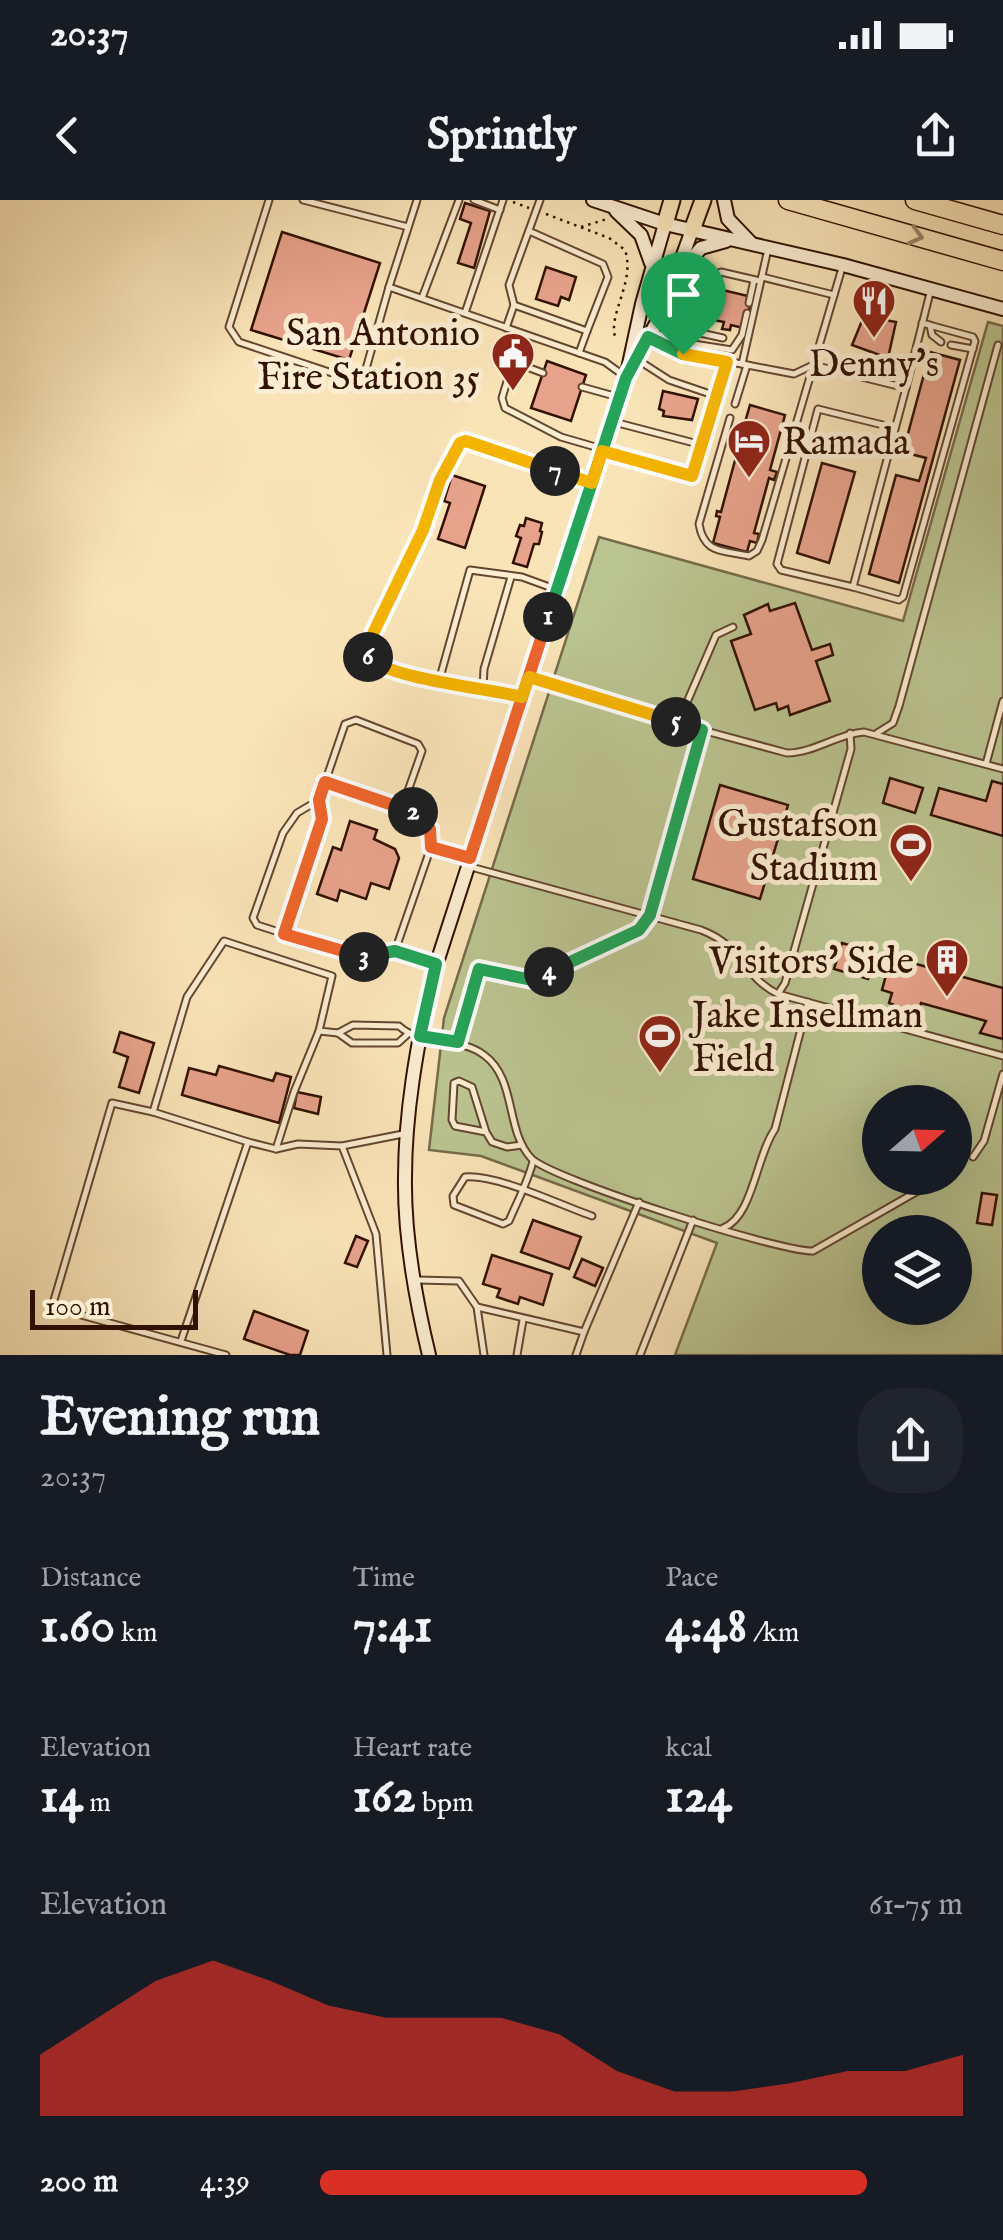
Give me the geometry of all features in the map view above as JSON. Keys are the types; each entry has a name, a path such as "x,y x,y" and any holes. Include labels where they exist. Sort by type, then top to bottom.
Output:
{"highway":[{"path":"788,200 1003,261"},
{"path":"915,200 1003,225"}],"main road":[{"path":"597,200 665,224 843,265 1003,309"},
{"path":"597,200 637,230 648,250 651,272"},
{"path":"428,1355 407,1224 406,1134 414,1035 620,398 672,200"},
{"path":"672,290 703,200"},
{"path":"724,200 728,219 753,244"},
{"path":"626,378 687,262 698,251 720,242 738,241"}],"lane":[{"path":"269,200 228,327 238,342 362,383 417,200"},
{"path":"303,200 408,227"},
{"path":"422,298 459,200"},
{"path":"474,200 500,210"},
{"path":"465,314 504,200"},
{"path":"506,328 514,306 509,285 540,200"},
{"path":"529,231 603,264 607,270 579,353"},
{"path":"749,303 768,248"},
{"path":"730,418 698,524 702,540 709,547 749,556 758,551 762,540 843,265"},
{"path":"683,354 715,275 721,272 834,295"},
{"path":"735,404 759,279"},
{"path":"389,287 605,362 626,378"},
{"path":"852,587 926,324 931,288"},
{"path":"514,306 587,331"},
{"path":"687,343 732,350 737,346 747,313"},
{"path":"926,324 941,342"},
{"path":"895,428 818,409 777,564 782,570 898,600 904,597 973,349 973,337 926,324"},
{"path":"692,331 722,338"},
{"path":"648,337 683,354 794,374 813,365 906,388"},
{"path":"951,344 973,349"},
{"path":"875,734 893,723 899,706 998,345"},
{"path":"636,358 669,380 716,396"},
{"path":"543,373 512,365 502,398 504,408 602,451 692,476 727,362"},
{"path":"582,387 620,398"},
{"path":"612,422 702,444"},
{"path":"522,697 384,668 373,664 366,655 367,646 423,530 456,447 466,441 592,483"},
{"path":"439,680 470,570 557,590"},
{"path":"483,688 484,669 510,577"},
{"path":"678,723 716,635 733,627"},
{"path":"529,677 787,752 800,753 850,733 875,734 1003,769"},
{"path":"986,764 1003,702"},
{"path":"284,934 322,819 319,800 346,724 356,720 418,744 422,751 403,806"},
{"path":"458,1042 479,969 532,980 639,930 650,915 702,730"},
{"path":"778,994 785,983 851,749 850,733"},
{"path":"325,782 403,806 427,823 431,847 395,951"},
{"path":"319,800 297,813 283,833 254,918 257,926 362,958 395,951 436,964"},
{"path":"431,847 726,941 756,980 778,994 1003,1056"},
{"path":"153,1112 186,997 224,941 332,976 319,1031 276,1149"},
{"path":"721,1229 735,1224 743,1213 761,1156 775,1128 808,1002"},
{"path":"338,1034 353,1025 399,1026 414,1035 458,1042 485,1056 502,1076 522,1145 533,1161 639,1202 795,1252 813,1251 911,1195"},
{"path":"319,1031 338,1034 352,1043 398,1043 414,1035"},
{"path":"973,1157 984,1141 1003,1074"},
{"path":"486,1132 455,1126 454,1083 459,1081 472,1087 492,1142 522,1145"},
{"path":"226,1355 52,1307 112,1103 276,1149 298,1144 342,1146 406,1134"},
{"path":"181,1340 248,1142"},
{"path":"342,1146 376,1234 387,1355"},
{"path":"533,1161 522,1191 509,1222 503,1224 454,1205 453,1196 465,1177 481,1175 522,1191 592,1216"},
{"path":"576,1355 639,1202"},
{"path":"640,1355 692,1220"},
{"path":"414,1280 459,1280 476,1308 484,1355"},
{"path":"476,1308 584,1332"},
{"path":"517,1355 523,1320"}],"path":[{"path":"580,228 608,219"}],"green space":[{"path":"988,322 1003,326 1003,1355 675,1355 717,1243 481,1156 429,1150 444,1018 599,537 903,621"}],"building":[{"path":"465,203 490,211 474,268 458,263 471,223 460,219"},
{"path":"282,232 380,263 349,360 251,330"},
{"path":"546,267 576,277 569,300 561,297 558,306 536,299"},
{"path":"714,288 748,296 751,304 743,328 731,325 730,330 722,329 724,322 708,319"},
{"name":"Denny's","path":"864,316 896,322 888,358 852,345"},
{"path":"930,352 960,360 899,583 869,574 896,475 919,481 926,458 903,452"},
{"path":"547,361 586,375 571,421 531,408"},
{"path":"663,391 698,399 692,420 663,416 664,411 659,409"},
{"name":"Ramada","path":"750,405 785,415 770,470 777,472 774,480 769,478 754,533 759,534 757,543 750,541 747,552 713,543 720,517 716,516 717,511 721,512 740,442 736,441"},
{"path":"822,463 855,472 829,563 797,553"},
{"path":"452,475 485,486 465,548 438,539 450,503 444,501"},
{"path":"526,518 542,523 539,544 534,544 527,567 513,563 521,538 516,536"},
{"path":"795,603 812,650 830,644 833,655 816,661 830,701 790,715 788,706 778,710 776,703 755,710 731,641 751,634 744,615 768,604 770,611"},
{"path":"890,778 923,788 915,813 883,803"},
{"path":"992,781 1003,784 1003,836 931,815 939,788 986,801"},
{"path":"720,785 788,805 760,899 693,879"},
{"path":"350,821 377,830 374,839 395,849 399,858 389,889 371,883 366,899 340,890 337,901 317,894 333,847 341,850"},
{"path":"842,943 875,953 868,979 834,969"},
{"name":"Visitors' Side","path":"891,957 1003,988 1003,1039 980,1033 986,1021 921,1003 918,1014 889,1003 892,993 882,990"},
{"path":"120,1032 154,1043 139,1093 119,1087 128,1057 114,1052"},
{"path":"219,1066 273,1081 276,1073 291,1077 279,1123 182,1095 189,1068 216,1075"},
{"path":"297,1092 321,1097 318,1114 294,1108"},
{"path":"982,1193 997,1195 992,1225 977,1223"},
{"path":"533,1220 581,1237 569,1269 521,1252"},
{"path":"356,1236 368,1241 357,1267 345,1263"},
{"path":"492,1255 552,1274 543,1305 520,1297 518,1304 497,1297 500,1289 483,1284"},
{"path":"582,1259 603,1268 595,1286 574,1277"},
{"path":"254,1311 308,1331 300,1355 244,1339"}],"place":[{"name":"Denny's","path":"874,339"},
{"name":"San Antonio Fire Station 35","path":"513,392"},
{"name":"Ramada","path":"749,479"},
{"name":"Gustafson Stadium","path":"911,883"},
{"name":"Visitors' Side","path":"947,998"},
{"name":"Jake Insellman Field","path":"660,1074"}],"route":[{"path":"683,354 648,337 626,378 612,422 592,483 529,677 522,697 470,858 431,847 427,823 403,806 325,782 319,800 322,819 284,934 362,958 395,951 436,964 420,1036 458,1042 479,969 532,980 639,930 650,915 702,730 529,677 522,697 384,668 373,664 366,655 367,646 460,443 466,441 592,483 602,451 692,476 727,362 683,354"}]}
